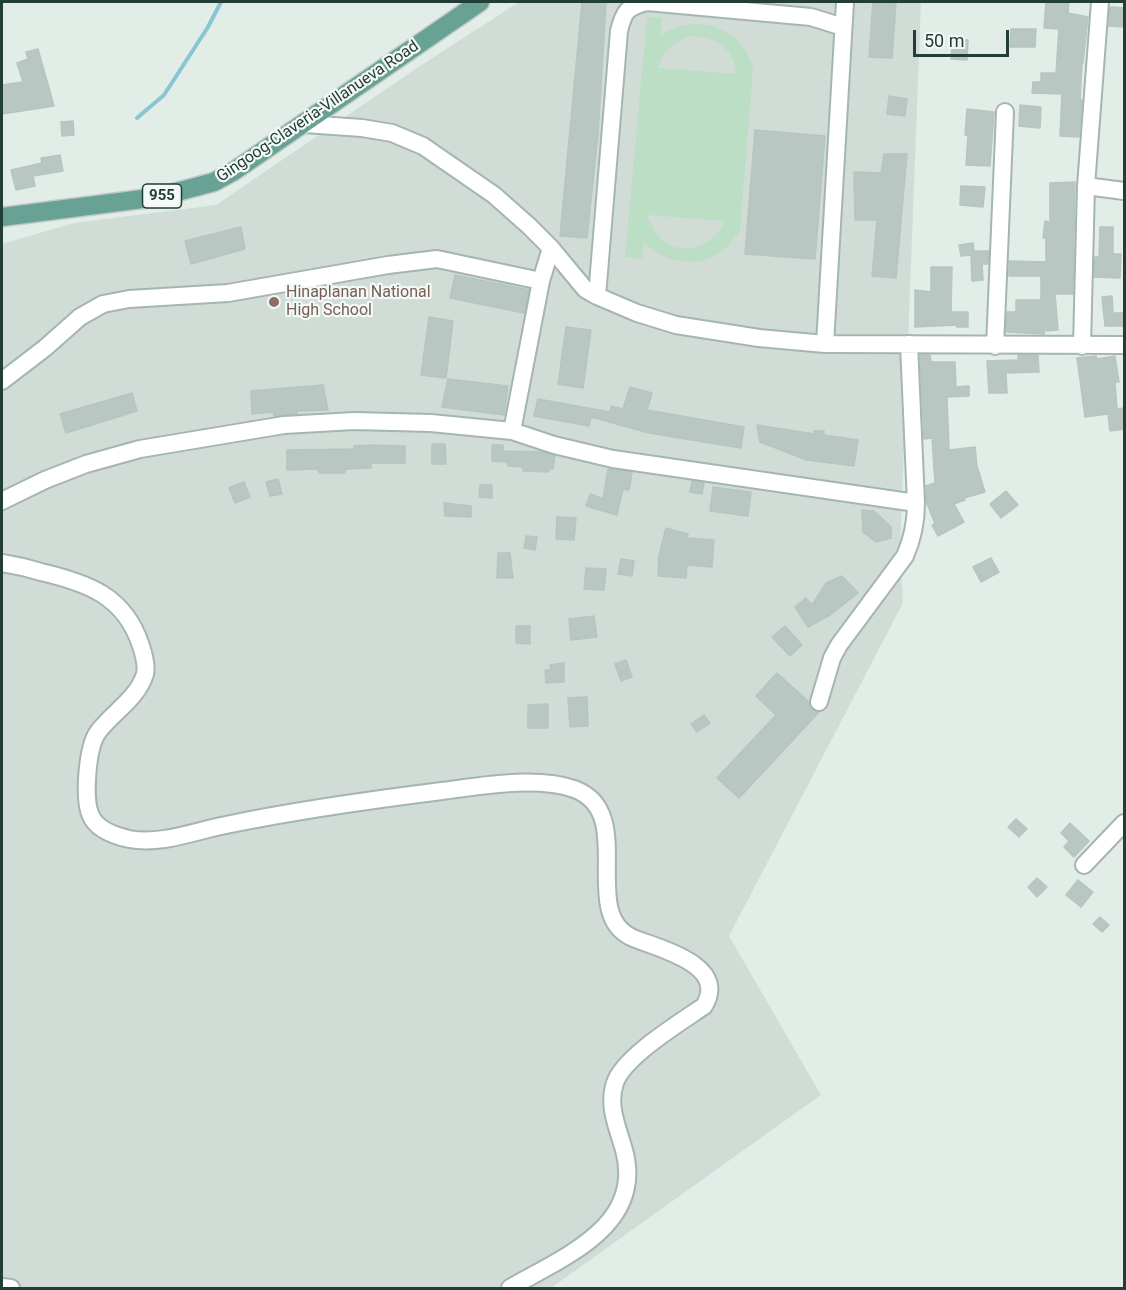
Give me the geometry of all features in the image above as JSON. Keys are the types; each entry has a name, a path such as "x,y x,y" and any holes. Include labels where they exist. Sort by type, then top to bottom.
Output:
{"main road":[{"name":"Gingoog-Claveria-Villanueva Road","path":"2,217 158,196 203,186 234,171 480,2"}],"street":[{"path":"597,296 619,31 623,15 632,6 647,2 811,17 843,27"},
{"path":"825,344 845,2"},
{"path":"1082,346 1086,186 1100,2"},
{"path":"995,346 1005,112"},
{"path":"304,124 372,130 392,134 423,146 494,195 551,248 585,289 637,313 676,325 759,338 825,344 1125,345"},
{"path":"1086,186 1125,191"},
{"path":"512,431 541,280 551,248"},
{"path":"2,381 80,317 103,304 129,299 228,294 388,265 437,259 541,280"},
{"path":"819,702 838,645 905,556 912,540 916,522 916,503 909,344"},
{"path":"2,501 45,480 111,456 187,440 284,425 354,421 431,423 512,431 554,446 612,459 916,503"},
{"path":"2,563 76,580 93,588 105,595 125,614 137,633 145,658 146,672 138,688 96,734 89,754 87,790 91,817 108,833 132,839 167,839 224,825 306,811 404,795 502,783 554,784 576,789 594,800 604,817 607,845 607,895 612,916 624,934 693,963 705,975 710,985 710,996 704,1006 628,1062 615,1081 611,1098 613,1115 628,1162 628,1179 625,1196 612,1219 588,1241 510,1288"},
{"path":"1084,865 1125,823"},
{"path":"2,1287 11,1288"}],"shaded area":[{"path":"519,2 921,2 900,550 903,603 729,936 821,1095 551,1288 2,1288 2,244 74,223 216,205 417,68"}],"green space":[{"path":"647,17 662,18 660,36 682,26 694,24 718,28 738,41 747,53 753,69 740,231 728,246 708,259 686,262 674,260 663,256 644,243 642,259 625,257","holes":["693,36 709,39 728,51 737,74 658,68 663,56 671,47 680,40","648,215 724,221 725,222 717,234 706,242 695,247 683,248 662,239 653,229"]}],"building":[{"path":"582,2 606,2 598,134 587,238 560,236"},
{"path":"873,2 896,2 892,58 869,57"},
{"path":"1046,2 1069,2 1068,13 1088,17 1082,63 1079,137 1060,136 1062,94 1032,93 1033,82 1041,82 1041,73 1056,73 1059,29 1044,28"},
{"path":"1110,7 1125,8 1125,27 1109,26"},
{"path":"1011,29 1036,29 1035,47 1010,47"},
{"path":"953,39 968,40 967,60 951,59"},
{"path":"38,49 54,106 2,114 2,85 23,82 17,63 28,59 26,52"},
{"path":"889,96 907,99 905,116 887,114"},
{"path":"1020,105 1041,107 1040,128 1019,126"},
{"path":"967,109 994,112 990,166 966,165"},
{"path":"73,121 74,135 62,136 61,122"},
{"path":"755,130 825,136 815,259 745,254"},
{"path":"884,154 907,154 896,278 872,276 877,220 855,220 854,172 881,173"},
{"path":"60,155 63,171 33,176 35,186 16,190 11,170 42,163 41,158"},
{"path":"1075,182 1073,294 1055,294 1058,330 1044,331 1044,334 1006,332 1007,312 1016,312 1016,300 1041,300 1041,276 1009,276 1009,261 1046,262 1046,238 1043,238 1045,221 1050,222 1050,183"},
{"path":"961,186 985,187 983,207 960,205"},
{"path":"241,227 245,249 191,264 185,241"},
{"path":"1100,227 1113,227 1113,254 1121,254 1120,278 1094,277 1095,257 1099,257"},
{"path":"973,243 974,251 989,251 988,264 982,264 983,280 972,281 971,255 961,256 959,245"},
{"path":"931,267 952,267 951,312 968,312 968,327 957,327 957,325 915,327 915,290 931,292"},
{"path":"455,275 529,290 524,313 450,298"},
{"path":"1112,296 1113,313 1123,313 1123,326 1105,326 1102,297"},
{"path":"429,317 453,321 446,378 421,375"},
{"path":"566,327 591,330 583,388 558,384"},
{"path":"920,355 930,355 931,362 955,362 956,387 969,386 969,396 947,397 949,450 975,447 977,466 985,492 964,498 965,500 954,504 964,522 938,536 932,525 935,524 926,501 926,486 935,483 932,438 924,439"},
{"path":"1018,355 1038,355 1039,372 1006,373 1007,393 989,393 987,361 1018,360"},
{"path":"1096,356 1097,359 1115,356 1119,382 1115,382 1117,409 1125,408 1125,429 1110,431 1108,414 1085,417 1077,358"},
{"path":"448,379 508,386 504,415 442,407"},
{"path":"323,385 328,410 297,411 297,414 274,416 273,412 252,414 251,391"},
{"path":"630,387 652,393 647,410 744,427 741,448 649,433 591,417 589,426 534,416 538,399 610,412 611,406 623,409"},
{"path":"132,393 137,411 66,433 60,414"},
{"path":"757,425 814,434 814,431 824,431 824,435 858,440 854,466 807,460 760,442"},
{"path":"432,444 445,444 446,464 432,464"},
{"path":"492,445 503,445 503,451 541,452 555,456 553,469 549,469 549,472 523,471 523,467 508,466 508,462 492,461"},
{"path":"354,446 405,446 405,463 371,463 371,468 345,469 345,473 319,473 318,469 287,470 287,450 354,449"},
{"path":"608,469 632,472 629,490 623,489 617,515 586,506 590,494 603,499"},
{"path":"278,479 282,494 270,496 266,482"},
{"path":"692,481 704,483 702,494 690,492"},
{"path":"244,482 250,497 235,503 229,488"},
{"path":"480,485 492,485 492,498 479,497"},
{"path":"713,487 751,492 748,516 710,511"},
{"path":"1006,491 1018,505 1001,518 990,504"},
{"path":"444,503 471,506 471,517 445,516"},
{"path":"862,510 874,511 891,527 891,538 876,542 863,532"},
{"path":"557,517 576,518 574,540 556,539"},
{"path":"666,528 688,534 687,538 714,540 712,567 687,565 686,578 658,576 659,556"},
{"path":"526,536 537,537 535,550 524,548"},
{"path":"498,553 510,553 513,578 497,578"},
{"path":"991,558 999,572 981,582 973,567"},
{"path":"621,559 634,561 632,576 618,574"},
{"path":"586,568 606,569 604,590 584,589"},
{"path":"842,576 858,593 830,615 808,627 795,607 806,598 812,605 826,583"},
{"path":"594,616 597,637 571,640 569,619"},
{"path":"516,626 530,626 530,644 516,643"},
{"path":"785,626 802,645 790,656 772,637"},
{"path":"626,660 632,677 621,681 615,664"},
{"path":"564,663 564,682 546,683 545,670 551,670 550,665"},
{"path":"777,673 809,702 812,710 819,712 739,798 717,778 776,715 756,696"},
{"path":"587,697 588,726 570,727 568,698"},
{"path":"548,704 548,728 528,728 528,705"},
{"path":"704,715 710,723 697,732 691,724"},
{"path":"1016,819 1027,829 1019,837 1008,827"},
{"path":"1070,823 1089,841 1074,857 1064,847 1069,841 1061,833"},
{"path":"1037,878 1047,887 1037,897 1028,887"},
{"path":"1078,880 1093,892 1081,907 1066,895"},
{"path":"1100,917 1109,925 1102,932 1093,924"}],"waterway":[{"path":"137,118 164,95 208,27 221,2"}],"place":[{"name":"Hinaplanan National High School","path":"274,302"}]}
